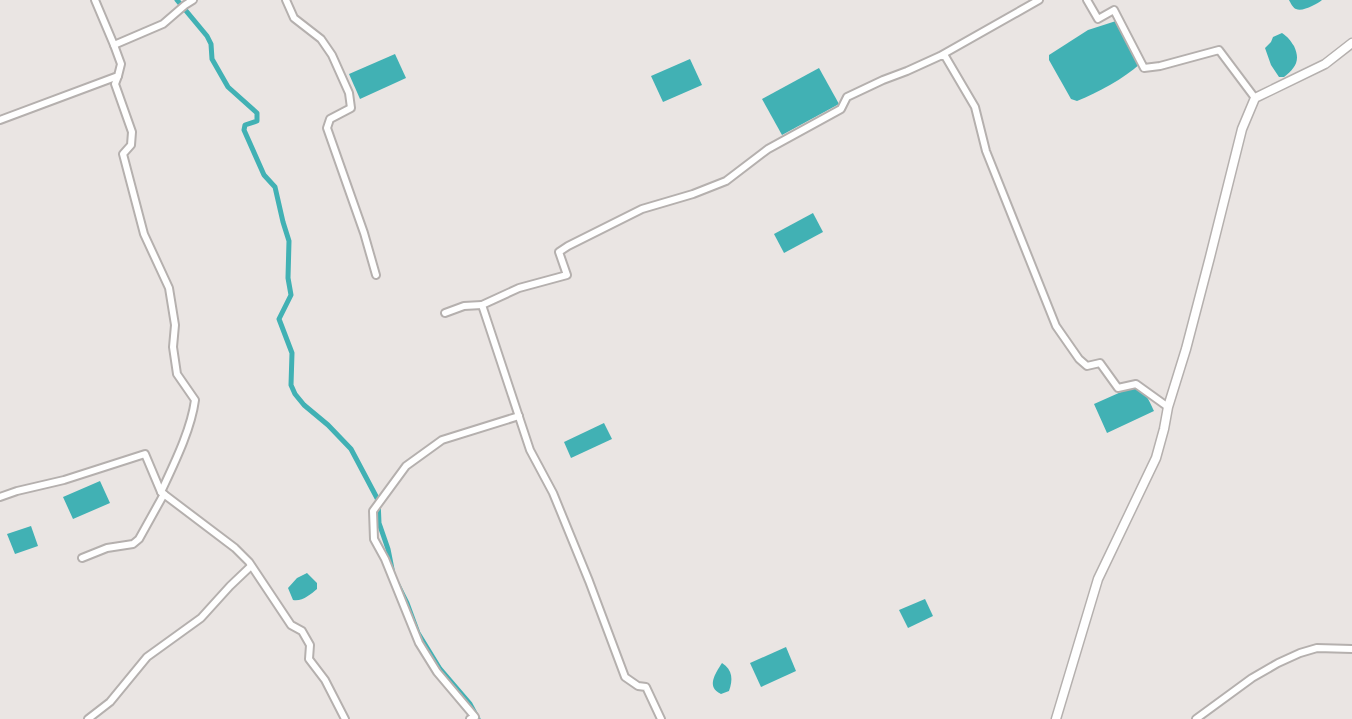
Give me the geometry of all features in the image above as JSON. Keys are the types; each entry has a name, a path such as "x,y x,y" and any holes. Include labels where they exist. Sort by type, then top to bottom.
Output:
{"main road":[{"path":"1056,719 1098,579 1156,458 1241,129 1255,98 1325,64 1352,43"}],"street":[{"path":"82,558 107,548 133,544 139,539 175,461 195,400 177,374 173,347 175,325 169,288 144,234 123,154 131,145 132,132 115,84 121,64 95,0"},
{"path":"114,45 163,24 193,0"},
{"path":"286,0 294,18 321,38 349,93 351,108 330,119 327,128 376,275"},
{"path":"445,313 464,306 482,305 519,288 566,275 559,252 568,246 642,209 726,181 768,149 841,109 847,97 940,56 1040,0"},
{"path":"1087,0 1098,19 1114,10 1144,68 1219,50 1255,98"},
{"path":"940,56 945,56 975,107 986,151 1056,326 1087,366 1100,363 1118,388 1136,384 1168,407"},
{"path":"0,120 118,76"},
{"path":"482,305 530,450 553,493 625,677 638,686 646,687 661,719"},
{"path":"470,719 475,717 437,671 419,643 374,539 373,511 407,466 442,440 519,416"},
{"path":"0,497 145,454 162,493 235,548 251,566 291,625 302,631 310,645 309,659 326,680 345,719"},
{"path":"88,719 110,702 147,657 201,618 251,566"},
{"path":"1196,719 1252,678 1300,653 1317,648 1352,649"}],"water":[{"path":"1289,0 1322,0 1299,10"},
{"path":"1116,21 1140,64 1102,89 1077,101 1071,99 1049,60 1049,55 1088,30"},
{"path":"1282,33 1294,46 1297,60 1288,74 1279,77 1265,48 1273,37"},
{"path":"395,54 406,78 360,99 349,74"},
{"path":"690,59 702,85 663,102 651,76"},
{"path":"819,68 839,104 782,135 762,99"},
{"path":"813,213 823,232 784,253 774,234"},
{"path":"1130,388 1142,392 1154,411 1107,433 1094,404"},
{"path":"604,423 612,439 571,458 564,442"},
{"path":"100,481 110,503 73,519 63,497"},
{"path":"31,526 38,546 15,554 7,534"},
{"path":"307,573 317,583 317,589 303,599 293,600 288,588 297,578"},
{"path":"925,599 933,616 908,628 899,610"},
{"path":"786,647 796,671 761,687 750,663"},
{"path":"722,663 730,672 731,679 729,691 721,694 713,684"}],"waterway":[{"path":"177,0 207,36 211,44 212,59 228,87 257,113 257,121 245,125 244,130 264,175 275,187 289,241 288,278 291,295 279,319 292,353 291,385 304,405 351,449 378,500 379,523 393,574"},
{"path":"397,583 418,633 440,669 470,704 478,719"}]}
